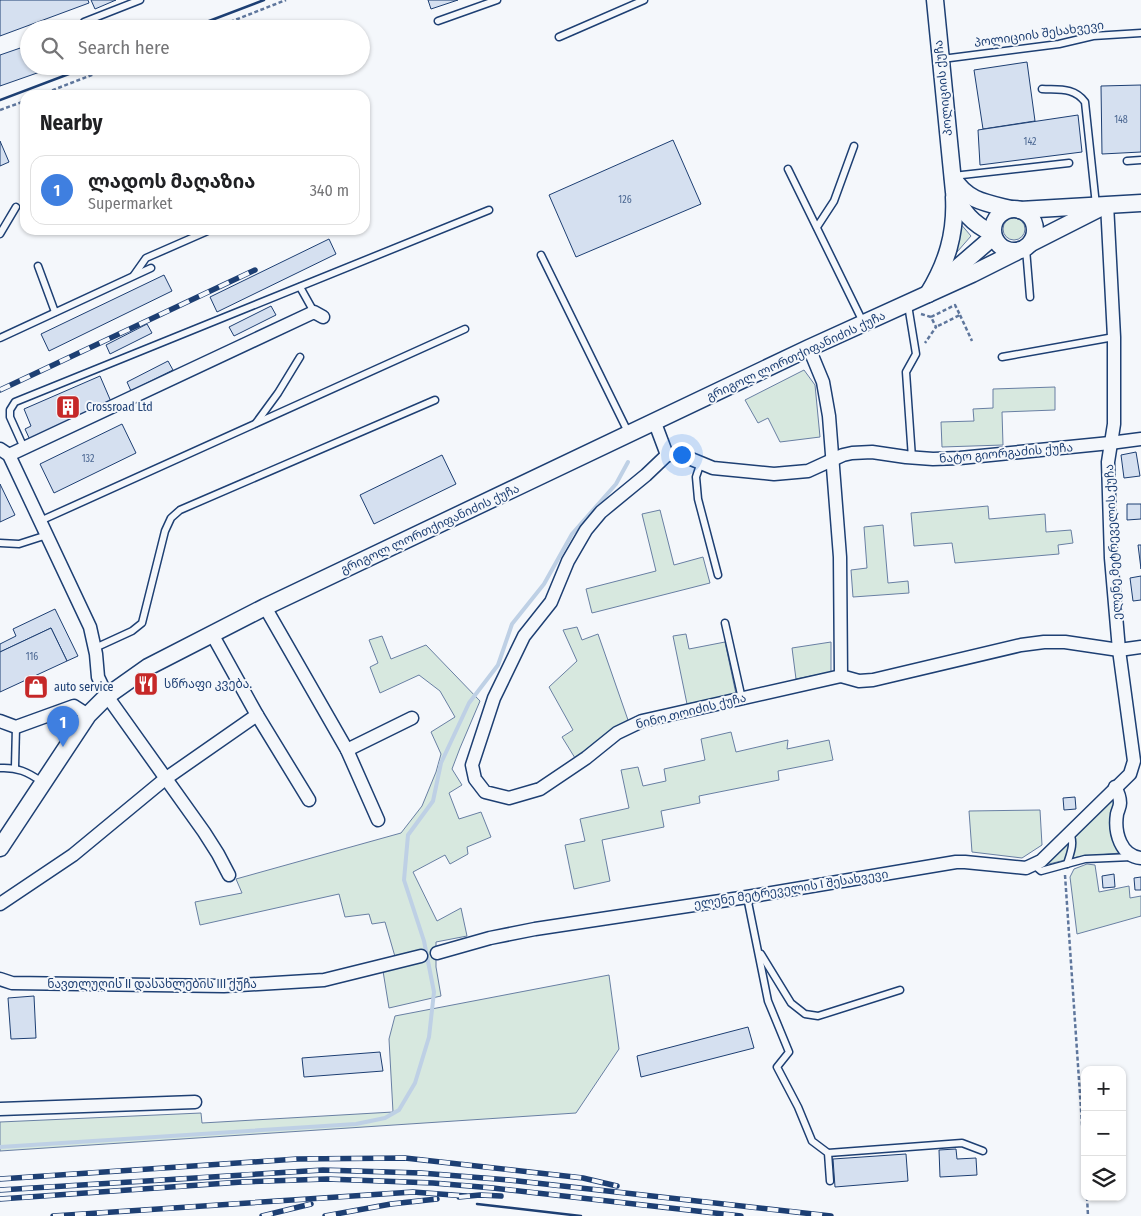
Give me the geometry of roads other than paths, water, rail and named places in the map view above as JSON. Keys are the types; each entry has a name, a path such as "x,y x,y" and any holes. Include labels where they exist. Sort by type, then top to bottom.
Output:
{"street":[{"name":"პოლიციის ქუჩა","path":"934,0 953,184 959,206 979,227 992,235"},
{"path":"953,184 970,197 1015,209 1031,218 1035,230 1024,248 1002,249 996,244 992,235 993,224 1003,212 1015,209"},
{"path":"928,294 945,262 953,235 955,214 953,184"},
{"name":"გრიგოლ ლორთქიფანიძის ქუჩა","path":"1015,209 1141,203"},
{"name":"გრიგოლ ლორთქიფანიძის ქუჩა","path":"0,848 88,715 107,696 148,667 266,607 809,348 864,323 908,307 928,294 1024,248 1101,205"},
{"name":"ელენე მეტრეველის ქუჩა","path":"1101,205 1114,337 1114,424 1108,462 1111,558 1119,650 1135,774 1115,787"},
{"name":"გრიგოლ ლორთქიფანიძის ქუჩა","path":"928,294 992,235"},
{"path":"229,874 204,832 164,779 107,696 98,677 95,648 90,627 40,520 5,452 24,448 318,315"},
{"path":"809,348 823,382 829,416 840,557 841,676"},
{"path":"656,422 667,455"},
{"name":"ნატო გიორგაძის ქუჩა","path":"667,455 679,454 713,468 774,474 808,471 852,453 872,452 912,458 960,458 1110,443 1141,438"},
{"name":"ნინო თოიძის ქუჩა","path":"667,455 601,512 586,530 568,562 551,602 524,636 494,698 472,765 475,780 485,792 509,798 540,789 586,758 617,733 642,721 841,676 859,681 873,680 1021,645 1044,642 1065,642 1119,650 1141,647"},
{"path":"266,607 347,750 378,820"},
{"path":"212,634 257,715 309,800"},
{"path":"0,720 16,726 74,706 88,715"},
{"path":"0,904 73,856 164,779 257,715"},
{"path":"347,750 412,718"},
{"path":"1034,865 1070,834 1115,787 1120,804 1116,816 1116,829 1119,840 1126,852 1137,858"},
{"name":"ელენე მეტრეველის I შესახვევი","path":"437,952 490,938 535,929 747,897 956,862 1018,868 1034,865"},
{"name":"ნავთლუღის II დასახლების III ქუჩა","path":"0,979 12,983 224,986 324,980 421,956"},
{"path":"0,1109 195,1102"}],"lane":[{"path":"89,20 140,0"},
{"path":"438,21 497,0"},
{"path":"559,37 644,0"},
{"name":"პოლიციის შესახვევი","path":"940,59 1059,44 1093,36 1141,33"},
{"path":"1042,89 1071,91 1080,95 1085,102 1101,205"},
{"path":"817,227 834,201 854,146"},
{"path":"1127,161 1141,160"},
{"path":"953,184 1069,162"},
{"path":"788,169 864,323"},
{"path":"0,234 16,207"},
{"path":"24,448 10,417 10,410 15,402 489,210"},
{"path":"134,276 146,258 199,235"},
{"path":"1024,248 1030,297"},
{"path":"541,255 630,435"},
{"path":"38,266 55,312"},
{"path":"0,338 151,268"},
{"path":"300,287 318,315"},
{"path":"908,307 916,354 906,372 912,458"},
{"path":"40,520 466,329"},
{"path":"1002,356 1114,337"},
{"path":"255,424 278,393 300,357"},
{"path":"95,648 132,631 142,622 165,531 171,518 180,510 435,400"},
{"path":"701,462 696,477 698,499 718,575"},
{"path":"0,543 19,544 47,535"},
{"path":"726,623 742,699"},
{"path":"14,767 16,726"},
{"path":"0,768 14,767 32,774 44,783"},
{"path":"1067,864 1072,843 1070,834"},
{"path":"1034,865 1041,871 1085,859 1137,858"},
{"path":"747,897 768,1001 789,1052 778,1067 812,1141 828,1153 962,1143 983,1151"},
{"path":"757,949 791,1003 805,1014 818,1016 900,990"},
{"path":"828,1153 830,1180"}],"waterway":[{"path":"0,1147 356,1124 385,1118 399,1110 415,1083 429,1037 434,992 424,941 404,880 408,835 433,801 441,763 469,703 498,665 512,624 544,584 572,534 616,484 628,462"}],"railway":[{"path":"0,390 255,270"},
{"path":"0,1179 297,1159 405,1158 583,1178 617,1186"},
{"path":"0,1190 323,1170 421,1173 509,1180 831,1216"},
{"path":"0,1199 242,1182 327,1179 433,1183 493,1188 741,1216"},
{"path":"53,1216 413,1192 466,1196"},
{"path":"459,1197 501,1196"},
{"path":"325,1216 391,1204 437,1199"},
{"path":"262,1216 311,1204"}],"place":[{"name":"Crossroad Ltd","path":"68,407"},
{"name":"სწრაფი კვება.","path":"146,684"},
{"name":"auto service","path":"36,687"},
{"name":"ლადოს მაღაზია","path":"63,747"}]}
